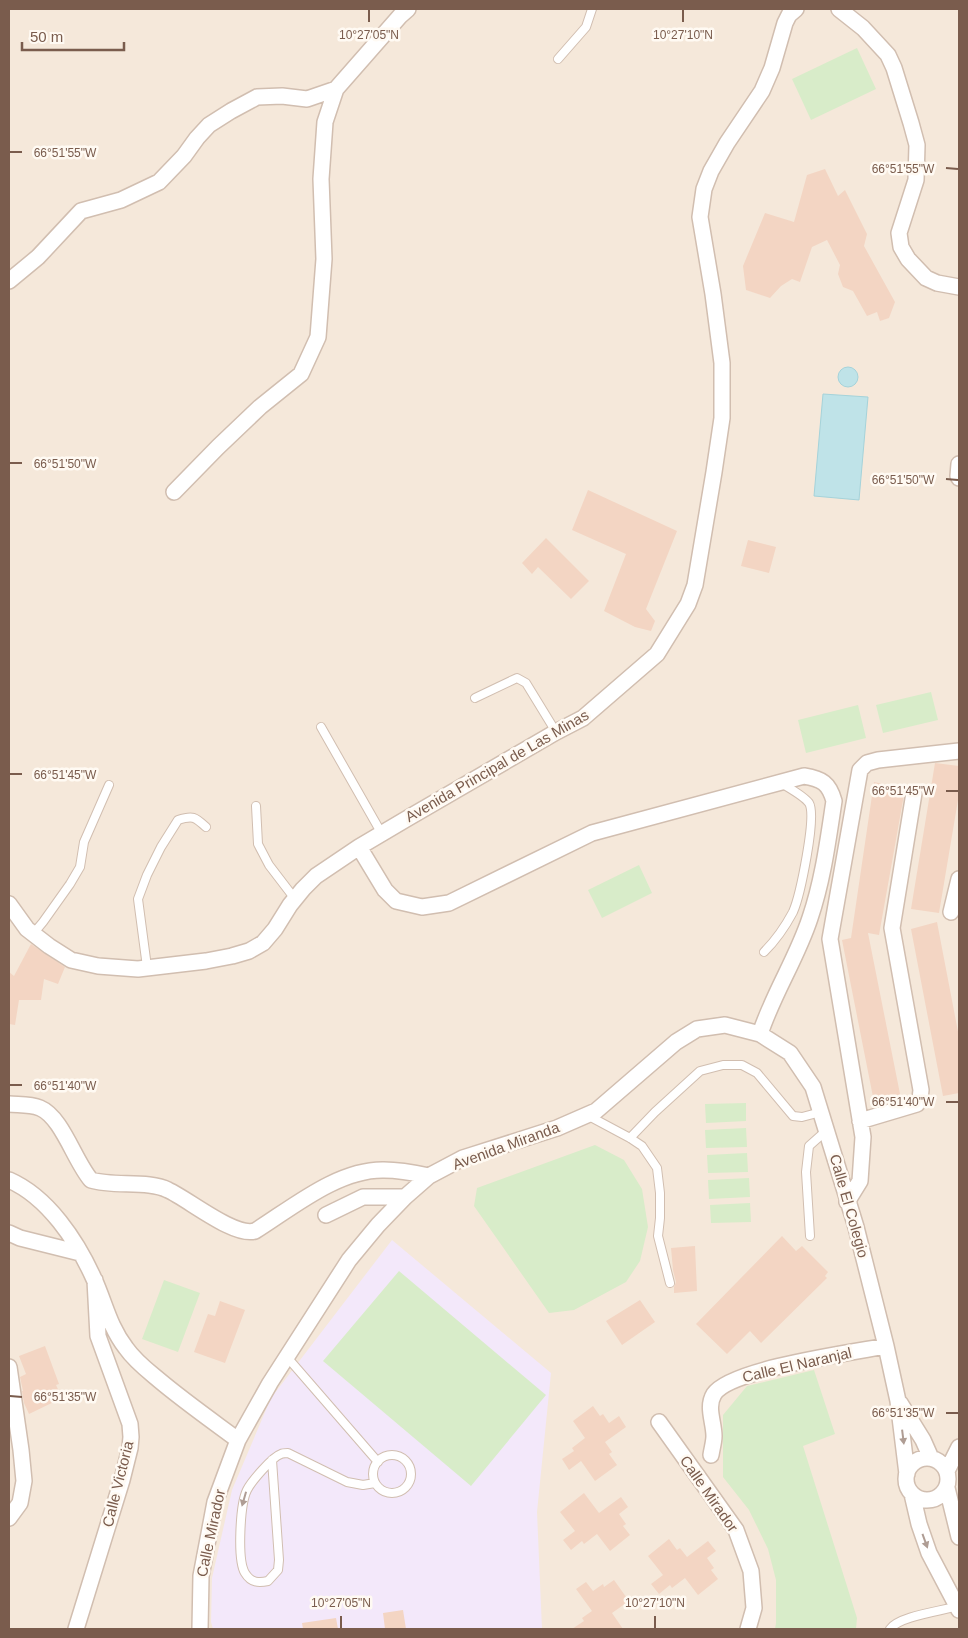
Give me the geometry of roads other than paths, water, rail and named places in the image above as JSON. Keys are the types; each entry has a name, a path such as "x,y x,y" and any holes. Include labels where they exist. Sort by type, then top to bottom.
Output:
{"street":[{"path":"174,492 260,407 301,374 318,337 324,259 321,179 325,122 336,89 408,9"},
{"name":"Avenida Principal de Las Minas","path":"9,904 27,930 71,960 116,968 147,967 206,961 250,951 263,943 275,929 295,898 316,876 382,834 583,718 657,654 688,604 695,585 722,418 722,363 718,325 700,217 704,189 711,171 723,150 762,91 772,68 785,23 789,15 796,9"},
{"path":"839,9 863,28 888,55 894,68 917,145 916,180 899,233 902,247 908,260 926,278 937,283 959,287"},
{"path":"9,281 38,257 81,211 121,200 159,182 184,156 209,125 231,111 257,97 282,96 307,99 336,89"},
{"path":"959,464 959,478"},
{"path":"847,1202 860,1181 863,1137 830,940 860,770 867,763 878,760 959,752"},
{"path":"359,848 385,890 396,901 422,907 449,903 592,833 804,776 819,778 831,789 834,801 821,883 810,920 766,1016 760,1034"},
{"path":"860,1121 918,1104 920,1099 921,1090 892,928 914,793"},
{"path":"951,912 959,879"},
{"name":"Avenida Miranda","path":"238,1440 287,1357 349,1260 378,1225 405,1197 430,1176 463,1158 557,1128 587,1115 596,1110 676,1042 698,1029 725,1025 760,1034"},
{"name":"Calle El Colegio","path":"760,1034 790,1053 813,1087 856,1227 886,1346 898,1401 907,1484 912,1494 919,1524 929,1553 959,1608"},
{"path":"9,1104 36,1107 46,1112 60,1128 91,1180 165,1188 229,1226 246,1232 254,1231 333,1182 349,1176 385,1170 430,1176"},
{"path":"9,1180 30,1191 59,1220 95,1280 107,1316 120,1340 135,1360 168,1388 238,1440"},
{"path":"326,1215 363,1197 405,1197"},
{"path":"9,1233 80,1253"},
{"name":"Calle Victoria","path":"76,1629 122,1480 131,1437 130,1424 98,1336 95,1280"},
{"name":"Calle El Naranjal","path":"711,1454 714,1436 710,1404 715,1393 726,1383 746,1375 813,1359 886,1346"},
{"path":"9,1367 24,1481 20,1502 9,1518"},
{"name":"Calle El Colegio","path":"898,1401 915,1425 931,1458 941,1462 947,1471"},
{"name":"Calle Mirador","path":"659,1422 736,1530 751,1571 754,1608 748,1629"},
{"name":"Calle Mirador","path":"200,1629 201,1576 215,1502 238,1440"},
{"path":"912,1494 920,1499 931,1500 940,1496 947,1488 949,1480 947,1471 959,1447"},
{"path":"907,1474 912,1464 916,1461 931,1458"},
{"path":"947,1488 959,1537"}],"lane":[{"path":"558,58 586,27 592,9"},
{"path":"475,698 517,678 526,683 556,732"},
{"path":"321,727 382,834"},
{"path":"764,952 777,939 793,910 809,840 811,809 808,802 782,782"},
{"path":"33,934 70,884 80,867 84,842 109,785"},
{"path":"256,806 258,844 269,865 295,898"},
{"path":"147,967 138,899 147,875 160,847 178,820 188,816 196,818 206,827"},
{"path":"630,1138 700,1071 723,1065 742,1065 757,1073 793,1116 802,1117 821,1112"},
{"path":"587,1115 642,1146 657,1168 660,1193 658,1236 670,1283"},
{"path":"810,1236 806,1172 809,1146 827,1130"},
{"path":"287,1357 378,1462"},
{"path":"272,1460 279,1560 278,1570 268,1581 255,1582 250,1580 244,1572 241,1556 242,1507 247,1490 272,1460 280,1454 288,1453 347,1482 363,1485 375,1483"},
{"path":"391,1455 405,1459 412,1473 408,1487 402,1492 394,1494 380,1489 375,1483 373,1476 374,1468 378,1462 391,1455"},
{"path":"890,1629 894,1624 903,1620 959,1608"}],"water":[{"path":"844,367 852,367 858,373 858,381 852,387 844,387 838,381 838,373"},
{"path":"823,394 868,397 859,500 814,496"}]}
